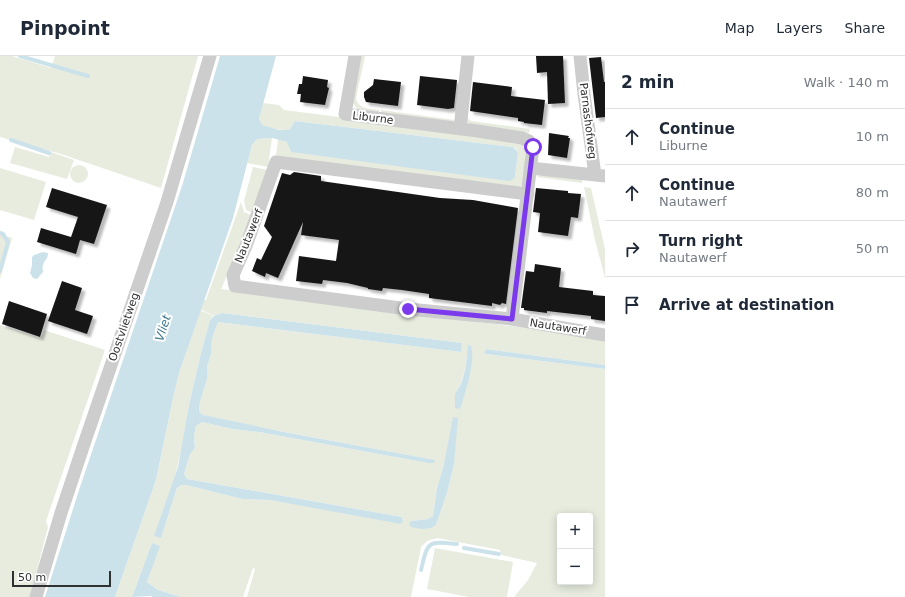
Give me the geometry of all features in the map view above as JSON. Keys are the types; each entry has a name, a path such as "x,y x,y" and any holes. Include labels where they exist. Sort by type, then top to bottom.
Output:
{"street":[{"name":"Oostvlietweg","path":"36,597 79,458 167,202 210,56"},
{"name":"Liburne","path":"355,56 345,114 460,128 522,138 530,141 533,147 530,168"},
{"path":"460,128 468,56"},
{"name":"Parnashofweg","path":"580,56 584,94 600,176"},
{"name":"Nautawerf","path":"528,194 276,162 246,246 233,275 235,286 408,309 512,319 605,335"},
{"path":"512,319 520,258 517,243 528,194 530,168 585,173 600,176"}],"shaded area":[{"path":"0,56 12,56 51,68 55,56 198,56 161,188 61,154 0,137"},
{"path":"360,56 365,56 356,98 357,102 362,107 379,110 379,114 358,110 352,102"},
{"path":"263,103 279,105 284,110 519,140 528,149 522,185 519,187 278,158 276,156 278,139 287,142 515,177 518,152 513,147 295,121 289,130 275,129 261,125 259,119"},
{"path":"381,110 455,120 451,122 381,114"},
{"path":"466,117 471,121 530,129 529,133 472,126 467,122"},
{"path":"272,138 268,167 247,163 252,145 257,139"},
{"path":"15,147 49,157 51,152 74,160 67,179 10,163"},
{"path":"75,165 83,165 88,170 86,181 83,183 75,183 70,178 70,170"},
{"path":"253,167 268,170 254,213 246,210 244,201"},
{"path":"0,168 46,182 34,220 0,210"},
{"path":"542,175 582,178 582,183 537,177"},
{"path":"584,187 591,188 605,249 605,278 595,240"},
{"path":"241,202 244,212 253,216 221,289 605,338 605,365 485,350 486,354 605,369 605,597 514,597 528,580 537,563 501,555 500,550 437,538 427,541 421,547 411,597 247,597 255,569 253,568 243,597 181,597 158,590 147,582 159,546 152,543 132,597 115,597 156,480 180,370 200,310 213,316 210,320 201,353 189,405 183,442 161,538 177,488 181,485 242,499 270,500 403,521 402,517 187,479 184,474 190,454 195,448 194,435 196,426 202,422 232,429 259,432 434,463 434,460 210,418 203,415 199,412 200,402 207,379 207,367 211,354 212,339 218,322 461,352 461,343 222,313 214,316 200,309 204,300 206,300","holes":["468,345 465,394 455,393 463,377","444,464 454,464 447,493 436,525 411,521 428,519 433,516 437,488"]},
{"path":"0,234 12,238 0,279"},
{"path":"0,325 41,338 44,330 105,350 46,521 48,527 30,597 0,597"},
{"path":"435,548 513,562 507,597 469,597 427,589"}],"water":[{"name":"Vliet","path":"220,56 276,56 259,119 262,125 279,130 289,130 295,121 513,147 518,152 515,177 509,181 291,152 287,142 272,138 257,139 252,145 233,218 180,370 156,480 115,597 45,597 80,487 182,186"},
{"path":"43,252 48,253 48,256 43,265 43,272 37,279 33,278 30,273 32,257"},
{"path":"222,313 462,343 461,352 218,322 212,339 211,354 207,367 207,379 200,402 199,412 203,415 284,432 435,460 434,463 428,463 259,432 232,429 202,422 196,426 194,435 195,448 190,454 184,474 187,479 402,517 403,521 401,524 270,500 242,499 181,485 177,488 161,538 154,536 178,467 189,405 210,320 214,316"},
{"path":"468,345 471,346 472,352 471,368 460,409 455,408 455,393 463,377"},
{"path":"486,349 605,365 605,369 486,354 484,353"},
{"path":"453,417 458,418 454,464 447,493 436,525 431,528 422,529 411,527 409,524 411,521 428,519 433,516 437,488 444,464"},
{"path":"152,543 160,546 147,582 158,590 181,597 132,597"}],"building":[{"path":"536,56 563,56 565,103 548,104 547,72 537,73"},
{"path":"601,57 605,82 605,117 596,118 589,58"},
{"path":"303,76 328,80 327,87 329,88 325,105 300,102 301,94 297,94 299,84 302,84"},
{"path":"420,76 457,80 454,108 448,109 417,105"},
{"path":"374,79 401,82 398,106 366,102 364,92 373,85"},
{"path":"473,82 512,87 511,96 545,100 542,125 524,123 518,121 518,118 470,111"},
{"path":"549,133 569,136 567,158 548,155"},
{"path":"294,172 321,176 321,181 440,198 473,200 518,208 506,304 502,303 500,305 492,303 492,306 429,298 429,294 383,288 382,291 347,283 323,280 322,284 296,281 299,256 336,261 339,240 301,235 303,222 278,278 266,273 265,277 252,271 257,258 261,260 272,237 264,226 282,173 290,175"},
{"path":"52,188 107,205 94,244 80,240 76,254 37,242 41,228 71,237 78,217 46,207"},
{"path":"536,188 568,191 568,193 581,194 578,218 571,217 568,236 538,232 540,213 533,212"},
{"path":"535,264 561,268 559,287 593,291 593,295 605,296 605,321 591,319 591,316 547,311 547,313 524,310 524,308 521,308 526,271 534,272"},
{"path":"62,281 82,288 75,310 93,316 87,334 48,321"},
{"path":"9,301 47,314 40,337 2,324"}],"waterway":[{"path":"20,56 88,76"},
{"path":"11,140 49,153"},
{"path":"0,233 3,234 8,242 0,271"},
{"path":"421,570 425,553 430,545 434,543 457,544"},
{"path":"464,548 499,554"}],"route":[{"path":"408,309 512,319 533,147"}]}
